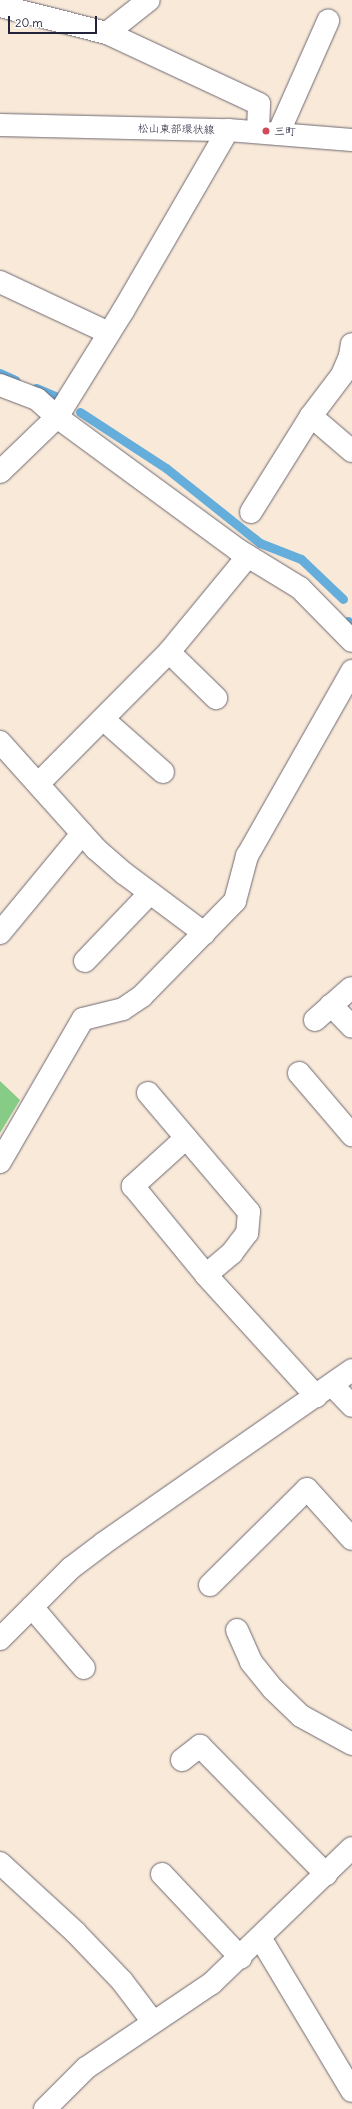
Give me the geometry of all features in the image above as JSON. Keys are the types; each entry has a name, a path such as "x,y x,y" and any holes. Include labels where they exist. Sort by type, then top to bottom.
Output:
{"street":[{"path":"107,33 149,0"},
{"path":"0,6 107,33 258,104 268,133"},
{"path":"268,133 328,21"},
{"name":"松山東部環状線","path":"0,125 228,130 352,140"},
{"path":"0,472 56,417 109,333 228,130"},
{"path":"0,282 109,333"},
{"path":"252,512 311,416 342,375 350,356 352,344"},
{"path":"0,385 37,399 56,417 248,556 300,588 352,641"},
{"path":"311,416 352,451"},
{"path":"38,784 169,652 248,556"},
{"path":"169,652 216,698"},
{"path":"0,1162 83,1019 123,1009 142,996 235,901 247,856 352,671"},
{"path":"102,719 162,772"},
{"path":"0,742 82,834 125,874 204,933"},
{"path":"0,933 82,834"},
{"path":"85,961 150,893"},
{"path":"315,1020 350,988"},
{"path":"331,1006 352,1027"},
{"path":"298,1073 352,1135"},
{"path":"148,1093 248,1212 247,1233 232,1253 206,1275"},
{"path":"186,1138 133,1186 206,1275 324,1390 352,1406"},
{"path":"0,1639 71,1568 104,1543 352,1370"},
{"path":"210,1585 307,1489 352,1539"},
{"path":"32,1607 84,1668"},
{"path":"237,1630 251,1662 273,1689 301,1716 352,1744"},
{"path":"182,1760 200,1746 326,1874"},
{"path":"45,2109 86,2068 212,1983 261,1939 352,1848"},
{"path":"0,1863 76,1933 122,1981 153,2022"},
{"path":"162,1874 241,1958"},
{"path":"261,1939 352,2091"}],"green space":[{"path":"0,1081 20,1100 0,1133"}],"waterway":[{"path":"0,373 15,380"},
{"path":"36,388 57,397"},
{"path":"80,412 166,468 260,543 301,559 343,599"},
{"path":"348,621 352,625"}],"place":[{"name":"三町","path":"266,131"}]}
